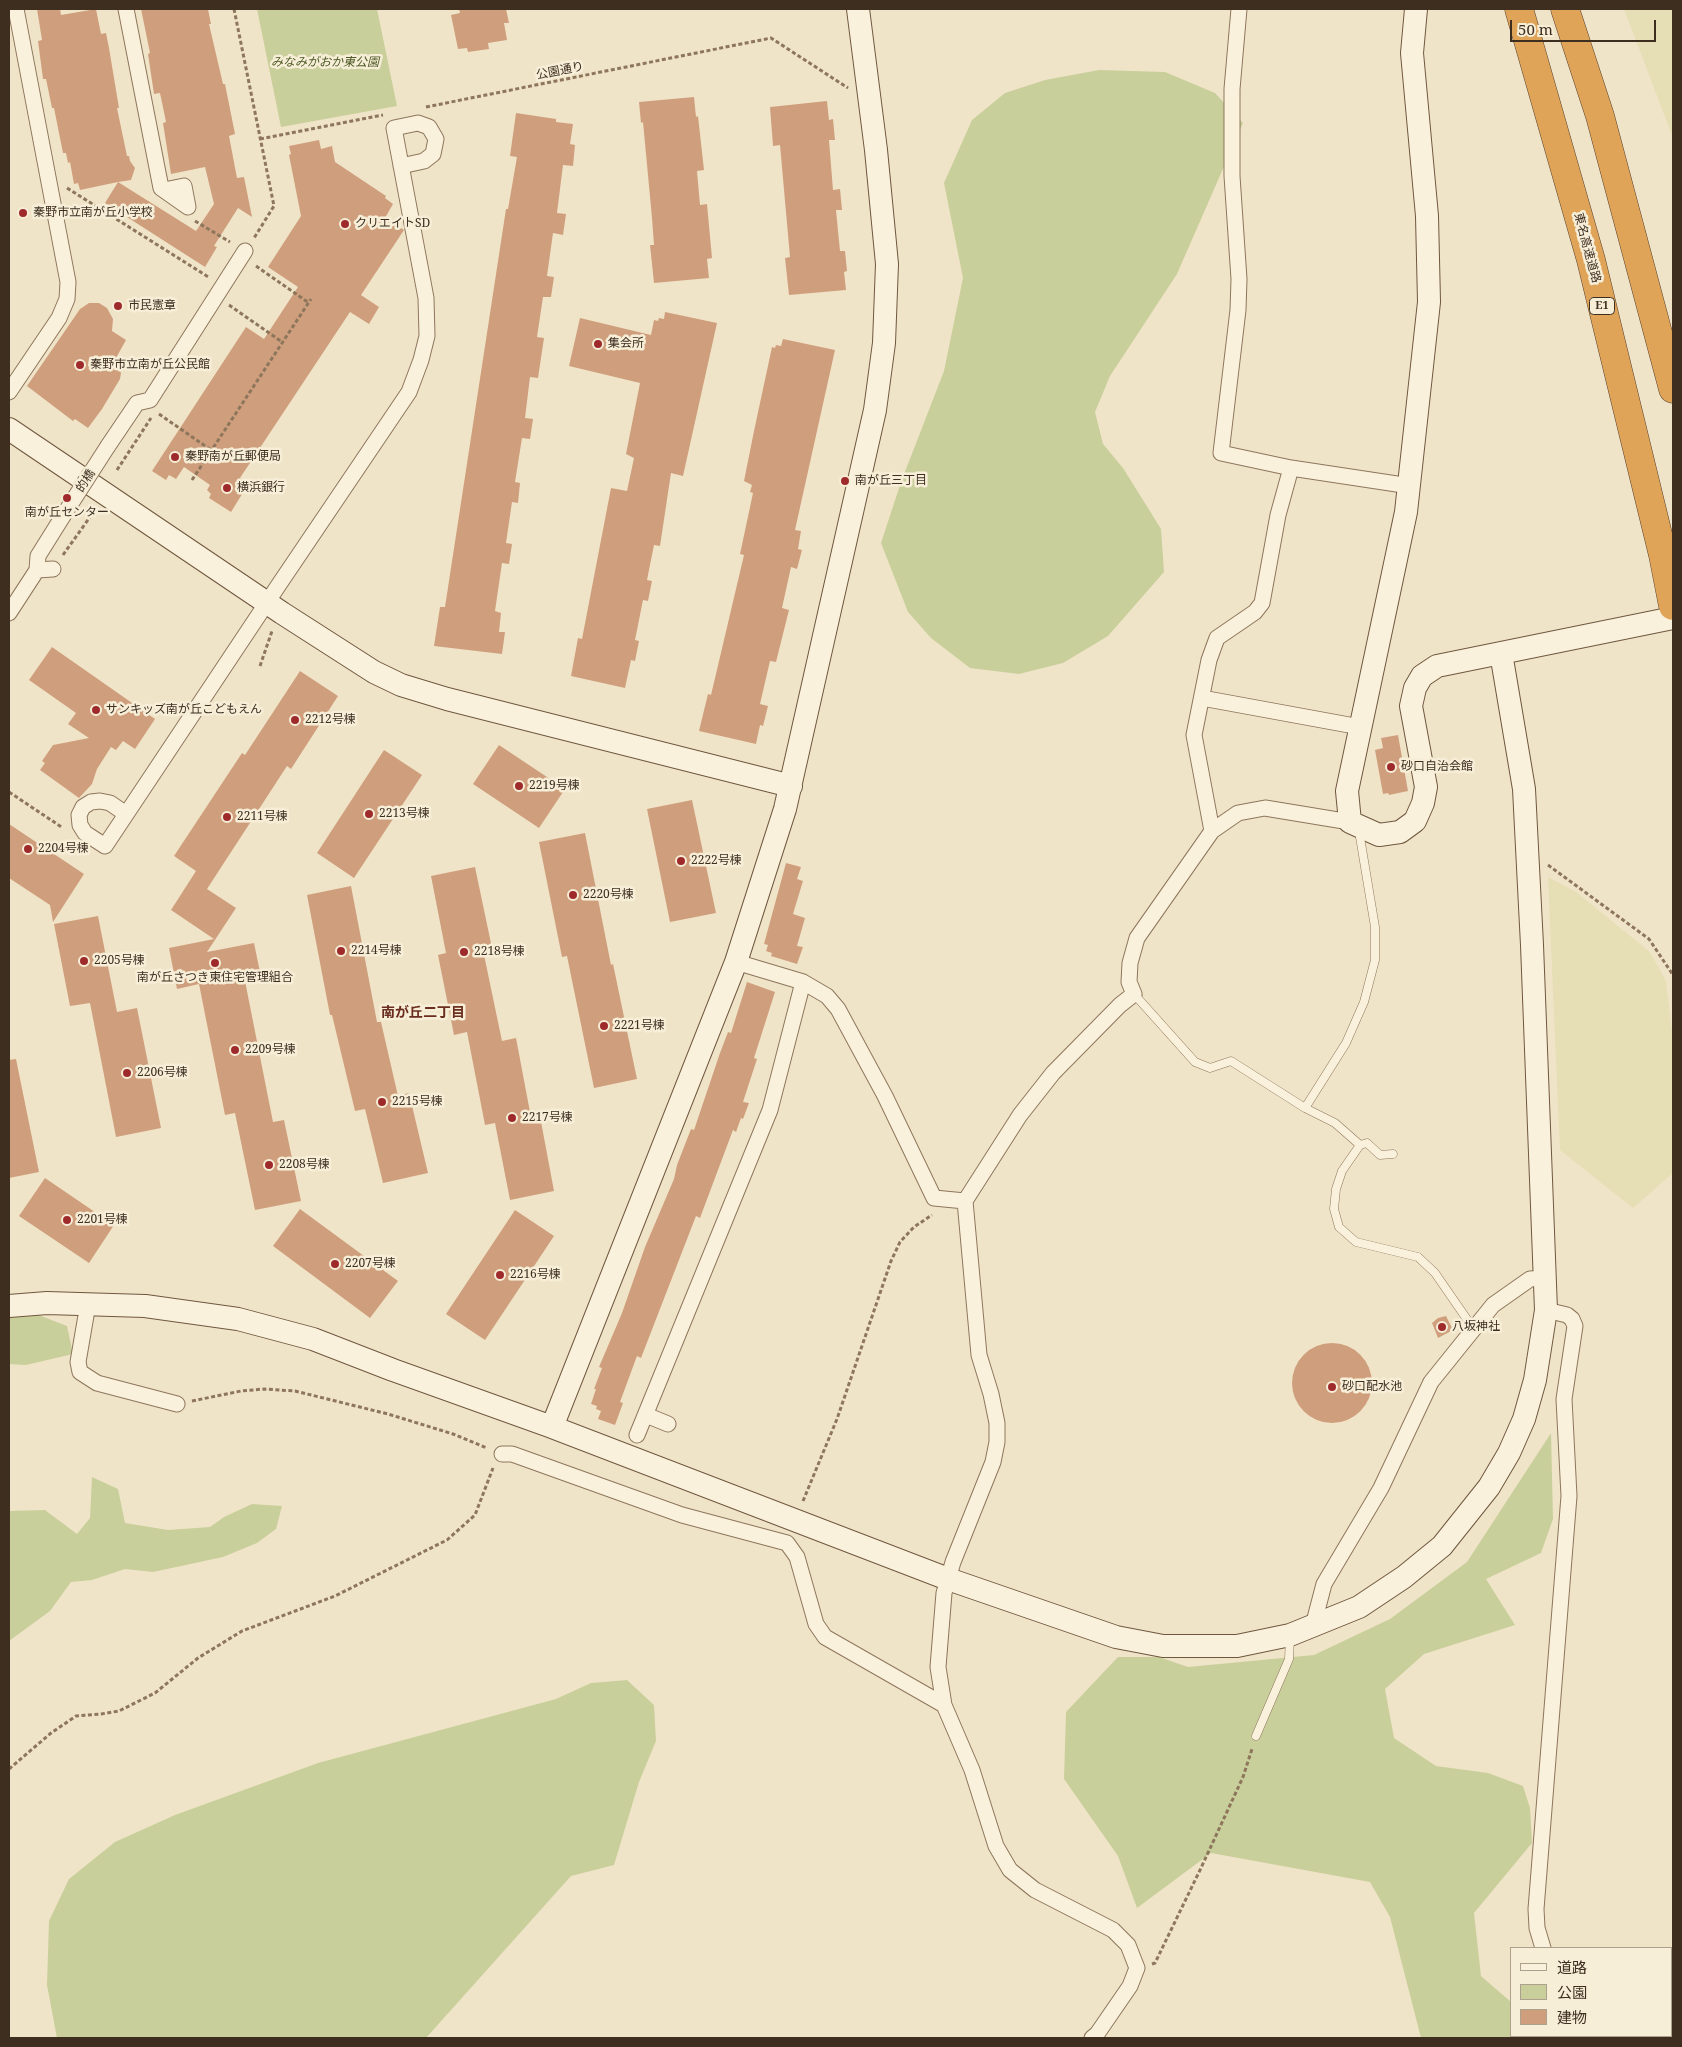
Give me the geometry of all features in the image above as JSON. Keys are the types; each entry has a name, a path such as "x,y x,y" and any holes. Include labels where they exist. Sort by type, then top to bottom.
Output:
{"highway":[{"name":"東名高速道路","path":"1519,9 1591,260 1663,554 1673,606"},
{"path":"1566,9 1600,116 1673,389"}],"street":[{"path":"9,392 59,318 68,298 68,282 16,9"},
{"path":"126,9 161,188 188,207"},
{"path":"552,1427 736,962 783,818 875,410 884,343 886,264 876,150 858,9"},
{"path":"1238,9 1232,89 1232,176 1239,279 1238,310 1221,453 1291,468 1410,486"},
{"path":"1354,825 1347,791 1406,512 1428,302 1428,216 1412,53 1416,9"},
{"path":"126,814 410,392 422,360 427,336 426,298 401,166"},
{"name":"的橋","path":"9,613 37,570 38,556 108,446 137,404 150,400 244,254"},
{"path":"9,429 374,672 401,685 791,786"},
{"path":"1212,831 1194,735 1209,660 1217,638 1255,612 1262,603 1278,515 1291,468"},
{"path":"37,570 53,569"},
{"path":"1092,2038 1097,2034 1130,1986 1137,1968 1128,1945 1114,1930 1035,1890 1010,1870 996,1846 972,1770 944,1705 938,1667 944,1593 953,1562 993,1462 997,1442 997,1423 991,1394 979,1355 965,1201 1020,1116 1053,1073 1120,1005 1134,994 1129,982 1137,938 1212,831 1238,814 1265,808 1354,825 1379,836 1400,832 1415,821 1423,803 1426,787 1411,706 1415,688 1422,676 1437,666 1673,618"},
{"path":"9,1306 47,1303 145,1306 183,1310 271,1326 313,1339 552,1427 948,1579 1116,1637 1163,1646 1236,1646 1290,1635 1359,1607 1404,1577 1442,1546 1489,1487 1509,1453 1524,1419 1536,1380 1546,1310 1528,866 1524,789 1501,653"},
{"path":"1202,698 1360,727"},
{"path":"736,962 803,982 827,996 838,1009 885,1096 934,1198 965,1201"},
{"path":"637,1435 770,1110 803,982"},
{"path":"1313,1626 1324,1584 1381,1488 1431,1382 1493,1305 1523,1282 1530,1279 1545,1278"},
{"path":"88,1304 78,1362 80,1372 97,1384 177,1404"},
{"path":"1543,1947 1537,1928 1536,1908 1568,1496 1564,1399 1575,1326 1572,1319 1567,1315 1546,1310"},
{"path":"646,1415 668,1424"},
{"path":"502,1454 512,1454 682,1515 787,1543 797,1556 816,1624 825,1638 944,1705"},
{"path":"787,1543 795,1521"}],"lane":[{"path":"1305,1108 1346,1043 1364,1002 1375,960 1375,927 1354,825"},
{"path":"1134,994 1195,1062 1210,1068 1231,1061 1305,1108 1335,1122 1360,1145"},
{"path":"1394,1154 1380,1155 1367,1143 1360,1145 1342,1171 1336,1189 1334,1209 1339,1227 1356,1242 1418,1256 1435,1273 1473,1328"},
{"path":"1256,1736 1290,1659 1290,1635"}],"path":[{"path":"234,9 274,206 244,254"},
{"name":"公園通り","path":"419,108 771,38 849,89"},
{"path":"260,139 391,113"},
{"path":"61,184 220,291 282,342"},
{"path":"188,207 193,220 310,301 192,480"},
{"path":"162,416 212,450"},
{"path":"117,470 152,417"},
{"path":"53,569 90,517"},
{"path":"260,666 274,626"},
{"path":"9,792 63,828"},
{"path":"1528,866 1544,863 1550,866 1649,939 1673,975"},
{"path":"795,1521 837,1419 890,1261 900,1242 914,1227 931,1216 949,1199"},
{"path":"9,1769 51,1733 76,1716 119,1711 155,1693 198,1658 242,1631 335,1596 447,1540 475,1515 496,1460 502,1454 453,1434 388,1414 295,1391 249,1390 177,1404"},
{"path":"1137,1968 1155,1963 1243,1777 1256,1736"}],"shaded area":[{"path":"1624,9 1673,9 1673,138"},
{"path":"1548,877 1576,892 1650,952 1666,981 1673,1040 1673,1173 1633,1208 1560,1150"}],"green space":[{"name":"みなみがおか東公園","path":"257,9 377,9 397,106 281,127"},
{"path":"1099,70 1165,72 1215,93 1243,123 1177,274 1110,376 1095,412 1103,444 1123,468 1161,529 1164,572 1108,636 1063,663 1019,674 970,668 931,638 908,612 881,543 901,482 944,371 963,278 944,183 972,120 1005,93 1045,80"},
{"path":"36,1314 67,1326 73,1354 26,1365 9,1364 9,1315"},
{"path":"1551,1433 1553,1519 1541,1553 1486,1579 1515,1625 1424,1654 1385,1689 1394,1738 1436,1766 1488,1773 1523,1786 1530,1808 1532,1843 1474,1913 1481,1976 1510,2001 1510,2037 1566,2038 1421,2038 1390,1917 1370,1882 1211,1853 1137,1908 1118,1856 1064,1779 1066,1712 1118,1657 1159,1657 1188,1667 1314,1655 1390,1619 1467,1562"},
{"path":"92,1477 118,1489 125,1523 168,1530 210,1527 224,1517 252,1504 282,1506 276,1529 257,1543 223,1557 153,1572 125,1569 92,1580 71,1582 50,1611 9,1641 9,1511 45,1510 77,1534 90,1518"},
{"path":"627,1680 654,1705 656,1741 639,1782 614,1865 571,1876 426,2038 57,2038 47,1985 49,1921 69,1879 115,1842 175,1815 318,1763 556,1699 591,1683"}],"building":[{"path":"37,9 60,9 61,15 96,9 101,34 106,33 119,108 117,108 127,156 129,156 135,168 131,180 80,190 78,183 74,184 70,162 68,163 66,153 63,153 46,79 43,79 38,41 42,40"},
{"path":"141,9 208,9 211,24 209,24 223,84 225,84 235,134 229,136 237,178 244,177 252,217 238,208 214,246 217,247 205,267 105,203 118,182 196,231 214,204 205,167 171,174 163,123 166,122 160,93 154,94 148,54 150,53"},
{"path":"459,9 506,9 509,23 504,23 507,40 488,43 489,49 468,52 467,48 458,49 451,15 460,13"},
{"path":"694,97 704,170 697,171 700,205 707,204 712,258 707,259 709,278 654,283 650,245 654,245 652,218 643,122 641,123 639,102"},
{"path":"827,101 829,120 833,119 835,140 829,140 833,190 840,189 842,210 836,210 840,251 845,251 847,271 844,272 846,290 789,295 785,258 790,257 780,145 773,146 770,107"},
{"path":"516,113 556,119 556,122 573,124 570,144 575,145 573,166 563,165 557,213 566,214 563,235 553,233 547,276 554,277 551,297 543,297 537,337 544,338 538,378 530,377 525,418 533,419 530,439 522,438 515,482 520,483 518,503 512,502 506,543 512,544 509,564 502,563 495,611 501,613 499,632 505,632 502,654 434,646 440,607 445,607 506,209 508,209 517,157 510,156"},
{"path":"319,140 321,149 332,146 335,162 386,196 385,198 393,204 385,218 404,230 361,295 379,307 369,324 350,312 240,478 249,483 231,512 209,498 211,494 207,490 210,485 184,467 176,479 169,475 166,480 152,471 246,327 264,339 298,287 268,267 301,216 289,155 291,154 289,146"},
{"name":"秦野市立南が丘公民館","path":"89,303 99,303 107,308 113,319 112,331 126,340 116,358 121,373 120,379 88,428 75,419 73,421 27,386 80,309"},
{"path":"665,312 717,323 683,476 671,473 660,546 654,545 647,580 652,581 648,601 643,600 635,640 639,641 635,661 631,660 625,688 571,676 578,638 582,639 611,488 627,491 634,458 626,454 640,383 569,366 580,318 651,335 654,320 664,319"},
{"path":"783,339 835,350 795,530 801,531 798,549 802,550 797,569 791,567 782,608 789,610 776,662 770,661 760,704 768,706 763,726 760,725 756,744 699,731 708,694 711,695 744,555 740,554 753,493 750,492 752,485 744,481 772,347 775,348 776,345 781,346"},
{"path":"52,647 155,719 135,749 123,741 116,750 111,747 97,769 92,784 79,798 40,770 45,763 42,761 53,745 89,738 68,724 76,713 29,680"},
{"path":"300,671 338,696 291,769 287,766 207,889 236,908 207,952 254,943 260,972 244,976 273,1122 284,1120 301,1201 255,1210 235,1113 225,1115 199,984 177,989 169,948 214,939 171,910 196,871 174,856 242,753 245,755"},
{"name":"砂口自治会館","path":"1398,735 1408,791 1389,795 1388,793 1383,794 1375,750 1383,748 1381,738"},
{"name":"2219号棟","path":"499,745 565,789 539,828 473,784"},
{"name":"2213号棟","path":"384,750 422,775 354,878 317,853"},
{"name":"2222号棟","path":"692,800 716,913 670,922 647,809"},
{"name":"2204号棟","path":"9,824 84,874 53,922 50,905 9,878"},
{"path":"585,833 611,965 613,964 637,1079 594,1088 567,956 562,957 539,842"},
{"path":"786,863 801,867 797,879 803,881 793,914 805,918 797,946 803,947 797,964 771,956 772,953 766,951 768,945 764,944"},
{"path":"475,867 492,948 483,950 502,1041 516,1038 530,1112 539,1111 554,1191 510,1200 495,1123 485,1125 467,1032 454,1035 438,955 446,953 431,876"},
{"path":"351,886 377,1022 381,1022 398,1096 409,1093 428,1173 383,1183 365,1109 355,1111 332,1015 330,1015 307,895"},
{"path":"98,916 117,1012 137,1008 161,1128 116,1137 90,1003 70,1006 54,924"},
{"path":"747,982 775,992 754,1058 757,1059 743,1102 749,1103 736,1132 733,1130 700,1218 696,1216 641,1358 637,1356 620,1402 623,1403 615,1425 598,1419 601,1411 596,1409 597,1406 591,1404 596,1389 594,1389 602,1368 599,1367 622,1313 645,1247 674,1179 677,1165 691,1129 694,1130 728,1032 731,1033"},
{"path":"16,1059 39,1172 9,1178 9,1060"},
{"name":"2201号棟","path":"45,1178 114,1225 89,1263 19,1216"},
{"name":"2207号棟","path":"300,1209 398,1281 370,1318 273,1246"},
{"name":"2216号棟","path":"515,1210 554,1236 485,1340 446,1314"},
{"name":"八坂神社","path":"1446,1316 1453,1330 1438,1338 1432,1323 1438,1318"},
{"name":"砂口配水池","path":"1332,1343 1347,1346 1360,1355 1369,1368 1372,1383 1369,1398 1360,1411 1347,1420 1332,1423 1317,1420 1304,1411 1295,1398 1292,1383 1295,1368 1304,1355 1317,1346"}],"place":[{"name":"秦野市立南が丘小学校","path":"23,213"},
{"name":"クリエイトSD","path":"345,224"},
{"name":"市民憲章","path":"118,306"},
{"name":"集会所","path":"598,344"},
{"name":"秦野市立南が丘公民館","path":"80,365"},
{"name":"秦野南が丘郵便局","path":"175,457"},
{"name":"南が丘三丁目","path":"845,481"},
{"name":"横浜銀行","path":"227,488"},
{"name":"南が丘センター","path":"67,498"},
{"name":"サンキッズ南が丘こどもえん","path":"96,710"},
{"name":"2212号棟","path":"295,720"},
{"name":"砂口自治会館","path":"1391,767"},
{"name":"2219号棟","path":"519,786"},
{"name":"2213号棟","path":"369,814"},
{"name":"2211号棟","path":"227,817"},
{"name":"2204号棟","path":"28,849"},
{"name":"2222号棟","path":"681,861"},
{"name":"2220号棟","path":"573,895"},
{"name":"2214号棟","path":"341,951"},
{"name":"2218号棟","path":"464,952"},
{"name":"2205号棟","path":"84,961"},
{"name":"南が丘さつき東住宅管理組合","path":"215,963"},
{"name":"2221号棟","path":"604,1026"},
{"name":"2209号棟","path":"235,1050"},
{"name":"2206号棟","path":"127,1073"},
{"name":"2215号棟","path":"382,1102"},
{"name":"2217号棟","path":"512,1118"},
{"name":"2208号棟","path":"269,1165"},
{"name":"2201号棟","path":"67,1220"},
{"name":"2207号棟","path":"335,1264"},
{"name":"2216号棟","path":"500,1275"},
{"name":"八坂神社","path":"1442,1327"},
{"name":"砂口配水池","path":"1332,1387"}],"district":[{"name":"南が丘二丁目","path":"423,1013"}]}
